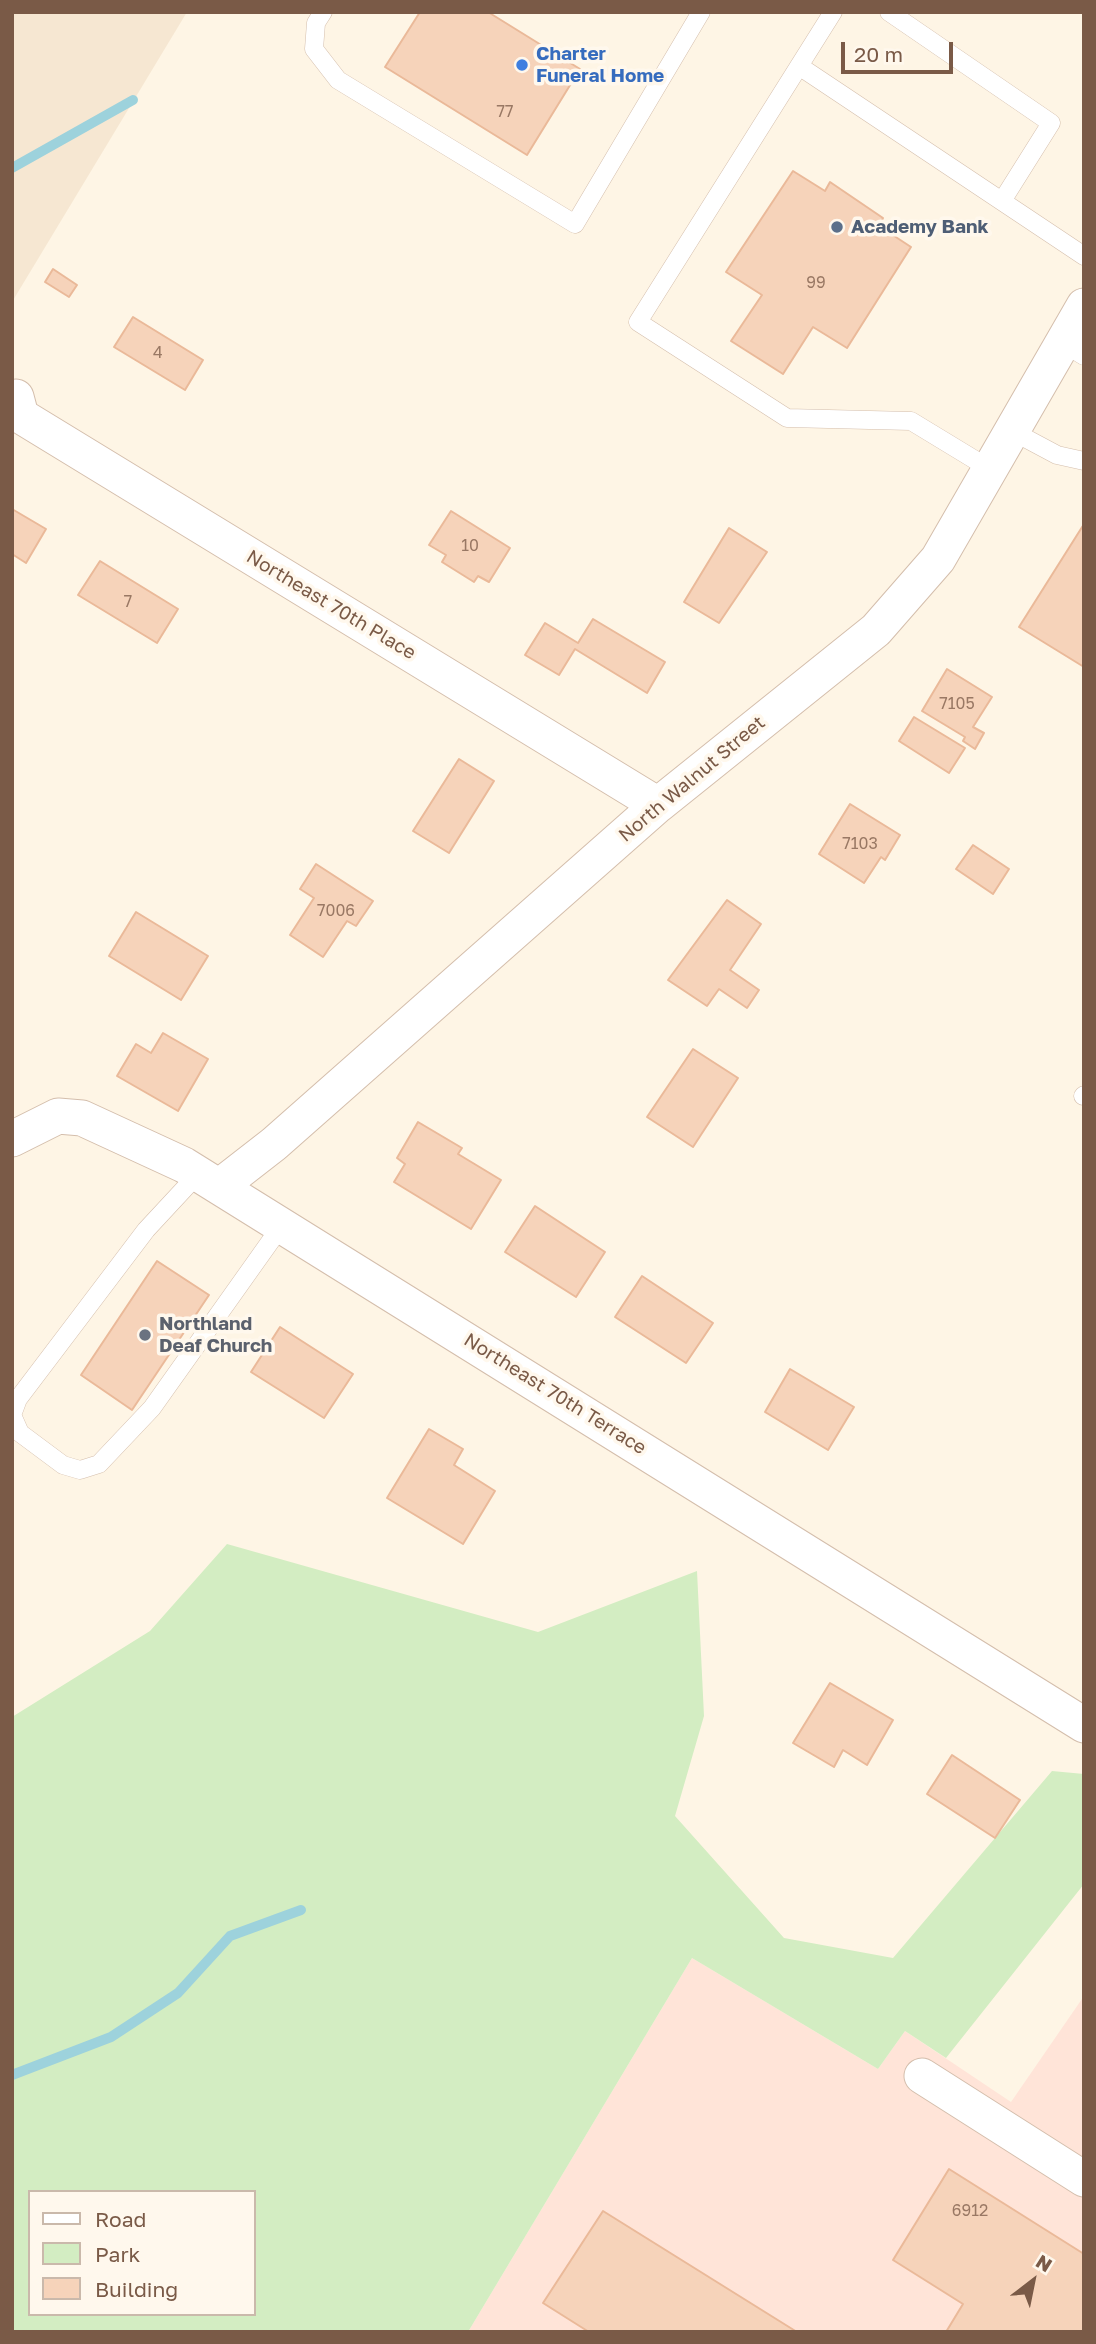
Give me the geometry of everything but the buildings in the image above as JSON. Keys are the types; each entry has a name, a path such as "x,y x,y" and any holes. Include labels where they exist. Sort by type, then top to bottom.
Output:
{"street":[{"name":"North Walnut Street","path":"209,1180 274,1144 658,805 876,630 938,559 1012,431 1073,349 1084,306"},
{"name":"Northeast 70th Place","path":"16,397 21,416 658,805"},
{"name":"Northeast 70th Terrace","path":"12,1139 58,1116 82,1118 209,1180 1084,1725"},
{"path":"922,2076 1084,2179"}],"lane":[{"path":"323,12 316,23 314,49 338,80 575,224 701,12"},
{"path":"833,12 638,322 787,418 911,421 990,469"},
{"path":"889,12 1051,123 1002,201"},
{"path":"799,66 1084,256"},
{"path":"1012,431 1057,455 1084,461"},
{"path":"209,1180 145,1230 18,1399 12,1415 20,1433 63,1465 80,1470 99,1464 152,1408 282,1225"}],"shaded area":[{"path":"12,12 187,12 12,302"},
{"path":"692,1958 878,2069 905,2031 1011,2102 1084,1996 1084,2332 468,2332"}],"green space":[{"path":"227,1544 538,1632 697,1571 704,1716 675,1816 784,1938 893,1958 1052,1771 1084,1774 1084,1884 946,2058 905,2031 878,2069 692,1958 468,2332 12,2332 12,1717 150,1631"}],"waterway":[{"path":"12,168 133,100"},
{"path":"12,2075 111,2037 178,1993 230,1936 301,1910"}],"place":[{"name":"Charter Funeral Home","path":"522,65"},
{"name":"Academy Bank","path":"837,227"},
{"name":"Northland Deaf Church","path":"145,1335"}]}
